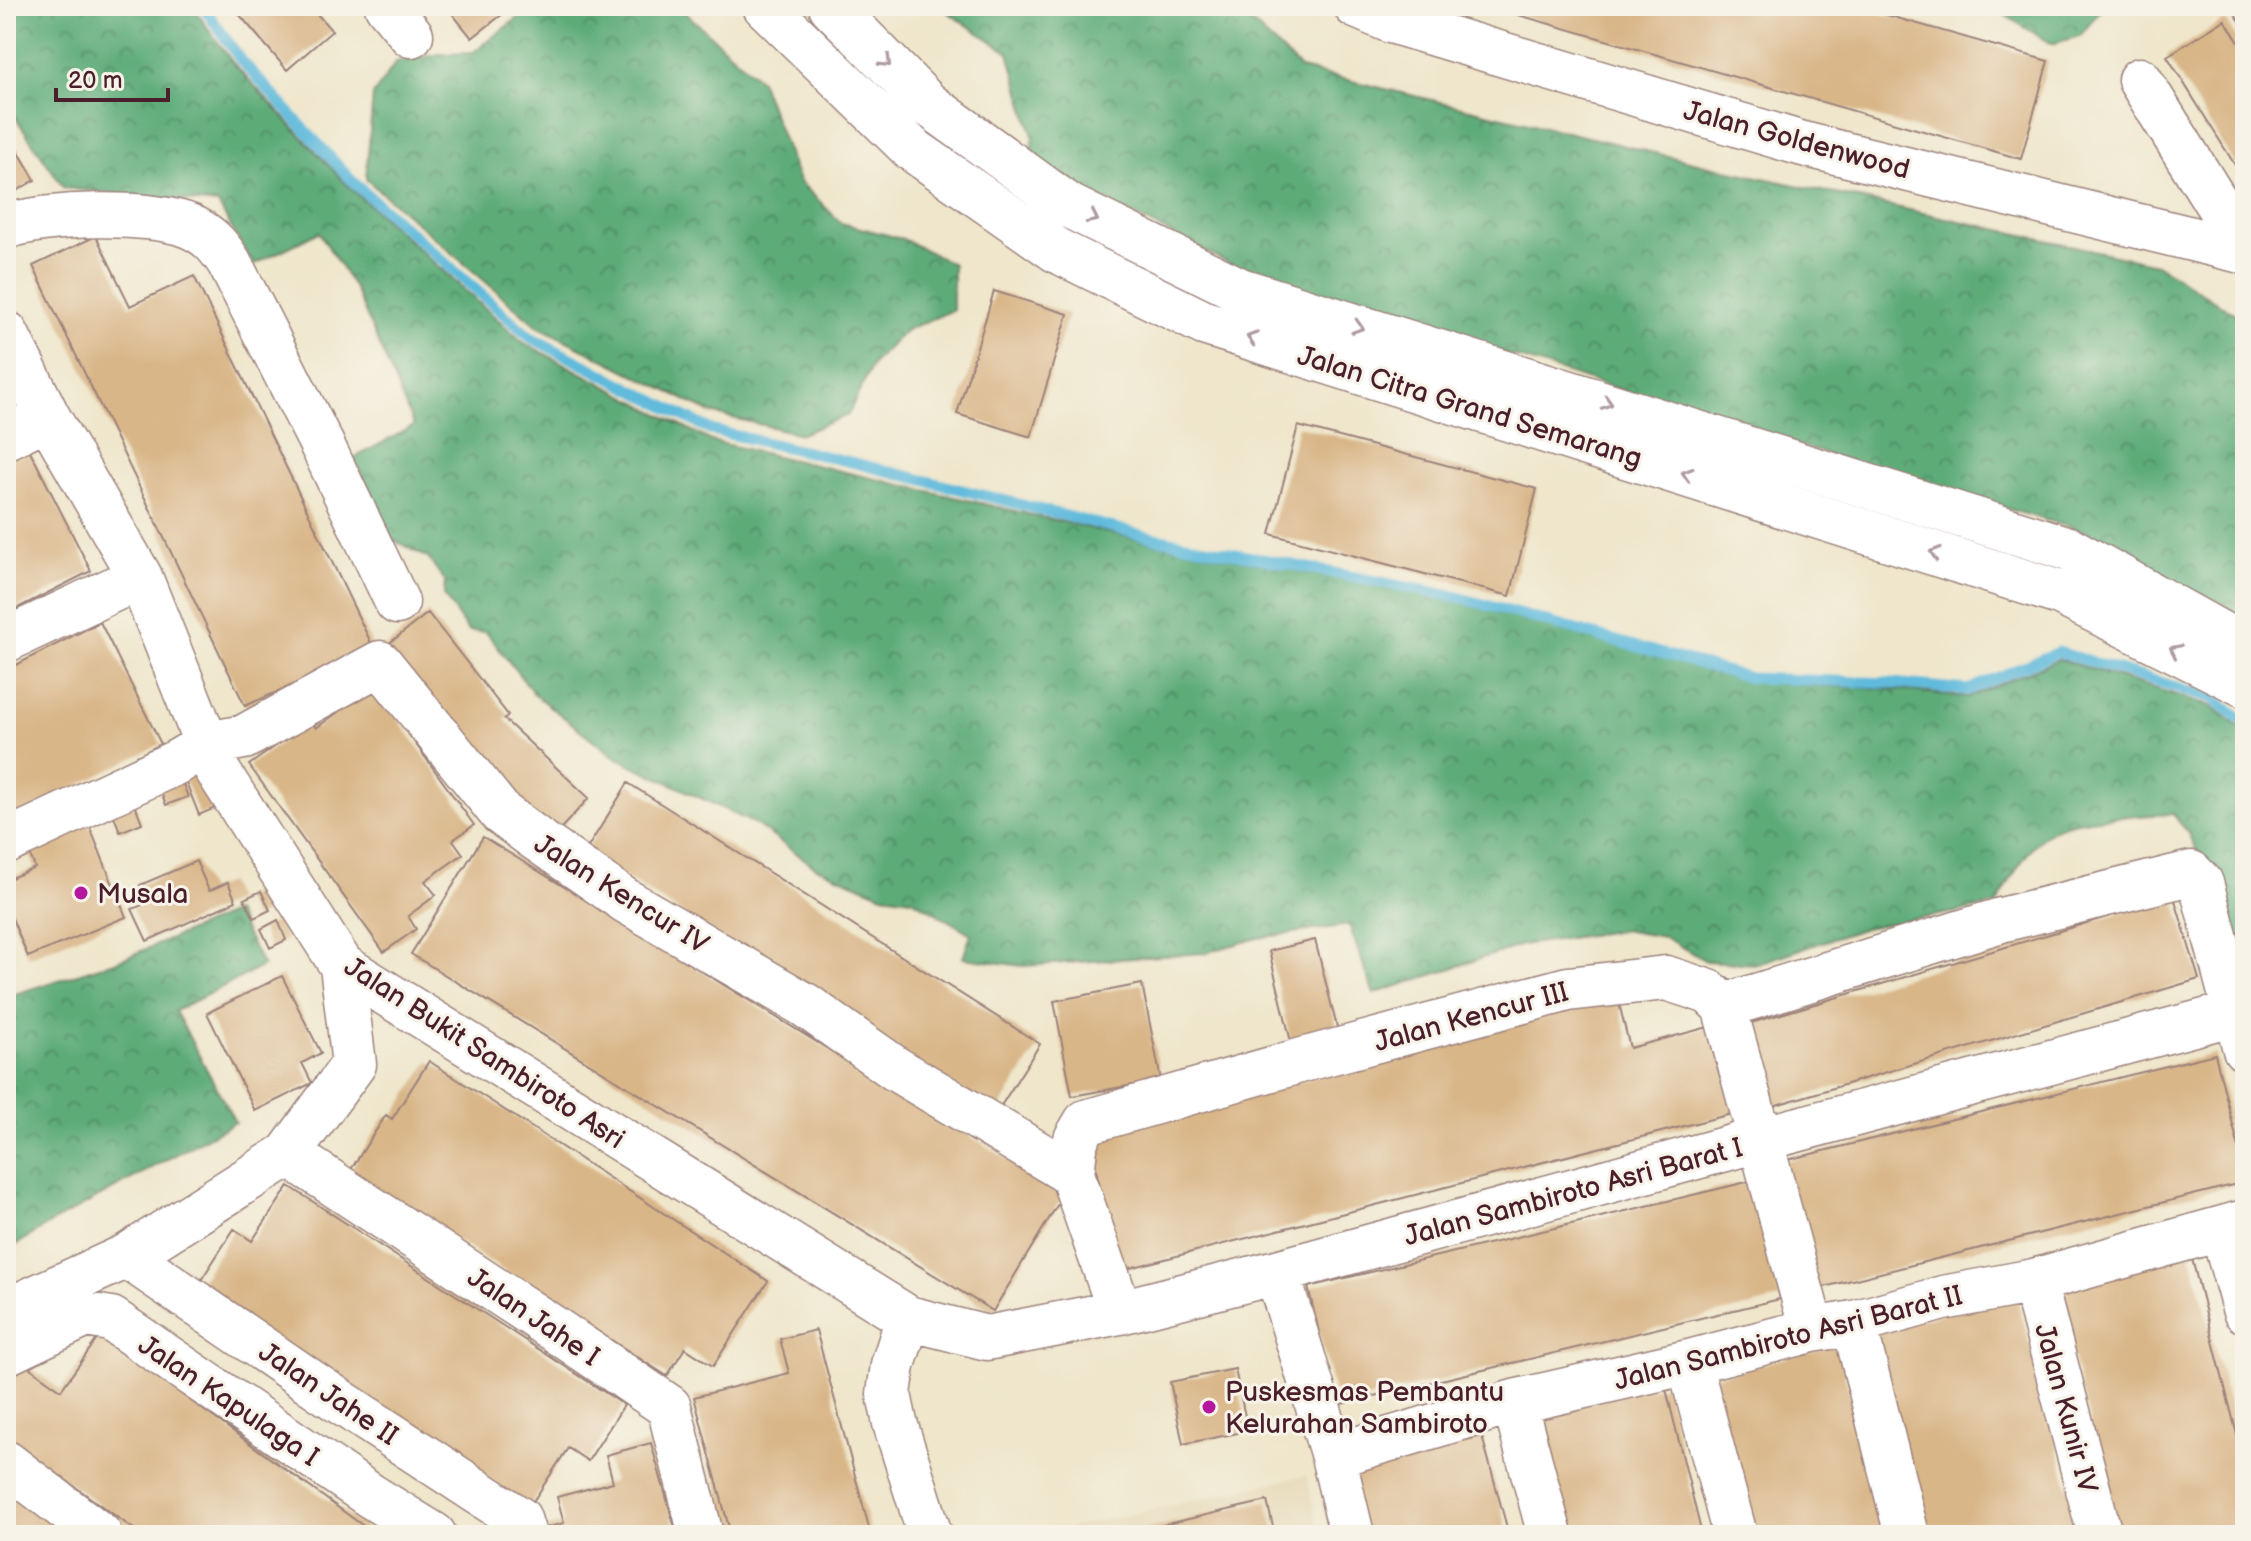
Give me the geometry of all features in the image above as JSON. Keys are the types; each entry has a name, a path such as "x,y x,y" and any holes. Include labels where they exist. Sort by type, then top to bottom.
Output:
{"street":[{"name":"Jalan Citra Grand Semarang","path":"765,6 912,149 1056,250 1204,323 2060,593 2245,685"},
{"name":"Jalan Citra Grand Semarang","path":"831,6 928,104 1069,206 1240,290 2069,549 2245,647"},
{"name":"Jalan Goldenwood","path":"1356,6 1391,21 1803,144 2245,250"},
{"name":"Jalan Goldenwood","path":"2140,80 2245,250"},
{"path":"6,227 44,220 98,216 167,219 189,226 214,240 229,262 323,447 397,602"},
{"name":"Jalan Bukit Sambiroto Asri","path":"6,333 48,417 140,577 216,768 342,966 908,1318"},
{"path":"6,437 48,417"},
{"path":"6,640 140,577"},
{"name":"Jalan Kencur IV","path":"207,744 244,737 380,663 501,813 626,901 805,1005 896,1069 1072,1174"},
{"path":"6,842 177,762 207,744"},
{"path":"1812,1330 1724,1006 2001,920 2191,873 2201,883 2240,1031"},
{"path":"9,1337 127,1256 288,1154 354,1064 342,966"},
{"name":"Jalan Kencur III","path":"1120,1312 1072,1174 1078,1132 1093,1119 1568,989 1666,978 1709,992 1724,1006"},
{"name":"Jalan Sambiroto Asri Barat I","path":"908,1318 987,1338 1120,1312 1758,1140 2240,1031"},
{"name":"Jalan Jahe I","path":"288,1154 669,1407 701,1535"},
{"path":"2234,1226 2245,1311"},
{"name":"Jalan Sambiroto Asri Barat II","path":"1333,1456 1514,1402 1812,1330 1854,1323 1943,1298 2034,1281 2234,1226"},
{"name":"Jalan Jahe II","path":"127,1256 519,1519 524,1535"},
{"path":"1277,1272 1333,1456 1352,1535"},
{"name":"Jalan Kunir IV","path":"2034,1281 2100,1535"},
{"name":"Jalan Kapulaga I","path":"9,1337 86,1315 111,1319 371,1496 434,1535"},
{"path":"908,1318 893,1365 889,1394 930,1535"},
{"path":"1854,1323 1907,1535"},
{"path":"1689,1362 1735,1535"},
{"path":"1514,1402 1550,1535"},
{"path":"6,1463 100,1535"}],"shaded area":[{"path":"1307,1475 1320,1535 1037,1535"}],"green space":[{"path":"6,6 192,6 233,63 349,187 524,343 711,441 1154,543 1455,601 1748,682 1890,689 1968,697 2059,659 2212,706 2245,732 2245,947 2236,938 2187,831 2173,814 2110,818 2062,826 2034,846 1996,905 1865,928 1756,964 1706,961 1664,937 1622,930 1522,945 1374,994 1349,925 1258,938 1204,953 1023,966 963,958 971,934 912,899 883,895 816,867 755,824 615,757 535,695 486,632 468,631 444,596 445,581 428,558 390,538 354,458 414,426 356,291 319,232 253,265 218,204 64,188 6,104"},
{"path":"533,6 678,6 760,80 799,181 841,223 903,239 953,264 953,310 906,330 873,363 848,415 801,434 711,413 537,326 366,179 373,95 396,62 440,54 472,53"},
{"path":"921,6 1234,6 1301,69 1731,171 2156,264 2245,320 2245,623 2087,532 1932,487 1250,274 1030,163 1033,136 1009,53 943,9"},
{"path":"1990,6 2104,6 2080,36 2052,44"},
{"path":"235,912 263,966 175,1011 235,1122 6,1251 6,997 115,962"}],"building":[{"path":"232,6 310,6 332,31 287,70"},
{"path":"446,6 513,6 472,38"},
{"path":"1487,6 1855,6 2048,61 2021,159"},
{"path":"2230,6 2245,6 2245,29"},
{"path":"2225,20 2245,52 2245,181 2167,56"},
{"path":"6,130 35,180 6,197"},
{"path":"96,236 130,306 194,276 374,649 245,706 33,266"},
{"path":"994,291 1068,314 1031,437 957,414"},
{"path":"1298,426 1537,489 1510,596 1270,534"},
{"path":"25,441 91,571 6,614 6,450"},
{"path":"428,613 508,715 504,719 589,798 551,839 382,649"},
{"path":"100,622 161,744 6,822 6,670"},
{"path":"374,686 474,825 453,840 463,854 425,881 436,895 408,916 416,929 384,952 249,765 311,721 316,728"},
{"path":"200,771 215,808 199,815 184,777"},
{"path":"180,776 188,797 166,805 158,784"},
{"path":"628,783 1040,1044 997,1112 585,852"},
{"path":"132,797 142,823 120,832 110,805"},
{"name":"Musala","path":"89,825 126,917 28,957 6,904 6,880 35,868 28,849"},
{"path":"483,837 1064,1194 993,1311 411,954"},
{"path":"196,861 209,891 228,882 236,901 147,941 132,909 148,903 140,885"},
{"path":"261,891 270,910 254,918 244,899"},
{"path":"2174,897 2199,979 1766,1108 1741,1026"},
{"path":"278,920 286,940 270,948 261,929"},
{"path":"1315,940 1339,1035 1292,1046 1269,951"},
{"path":"282,976 321,1053 302,1063 312,1083 255,1111 207,1013"},
{"path":"1142,984 1161,1080 1072,1096 1054,1001"},
{"path":"1618,999 1630,1048 1716,1025 1739,1112 1122,1270 1087,1136"},
{"path":"2215,1054 2245,1182 1808,1291 1775,1163"},
{"path":"429,1061 768,1281 713,1366 685,1348 667,1376 350,1171 386,1115 392,1119"},
{"path":"1751,1181 1780,1299 1337,1405 1308,1287"},
{"path":"289,1186 624,1405 588,1461 568,1448 530,1506 196,1288 234,1229 252,1241"},
{"path":"2190,1251 2245,1466 2245,1535 2118,1535 2055,1284"},
{"path":"2016,1294 2081,1535 1926,1535 1871,1333"},
{"path":"816,1330 871,1535 731,1535 694,1397 789,1373 780,1339"},
{"path":"100,1335 376,1535 142,1535 6,1437 6,1379 19,1360 61,1390"},
{"path":"1837,1345 1886,1535 1749,1535 1708,1378"},
{"name":"Puskesmas Pembantu Kelurahan Sambiroto","path":"1235,1369 1248,1431 1183,1444 1170,1382"},
{"path":"1665,1385 1702,1535 1562,1535 1532,1417"},
{"path":"1482,1436 1509,1535 1363,1535 1346,1470"},
{"path":"651,1443 677,1535 539,1535 537,1530 564,1523 557,1497 613,1482 606,1455"},
{"path":"12,1484 81,1535 6,1535 6,1492"},
{"path":"1267,1501 1275,1535 1123,1535 1123,1534"}],"waterway":[{"path":"203,6 240,59 354,183 530,337 711,430 1154,538 1457,597 1750,678 1891,683 1968,690 2058,652 2213,698 2245,723"}],"place":[{"name":"Musala","path":"81,893"},
{"name":"Puskesmas Pembantu Kelurahan Sambiroto","path":"1209,1407"}]}
